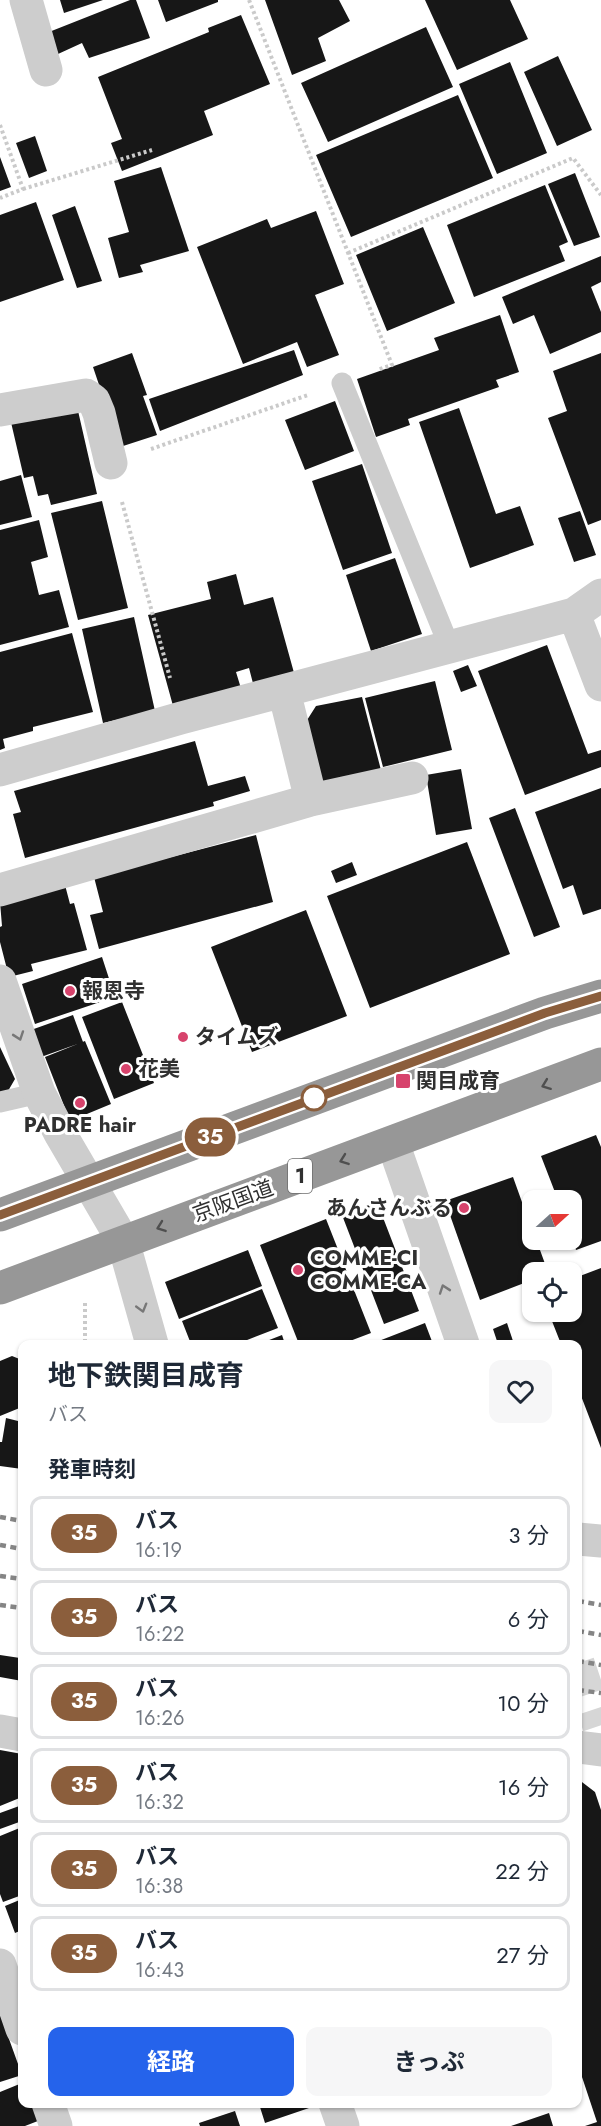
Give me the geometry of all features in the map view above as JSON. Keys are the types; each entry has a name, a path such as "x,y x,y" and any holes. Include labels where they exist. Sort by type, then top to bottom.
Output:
{"highway":[{"path":"0,1215 534,1017 601,996"},
{"name":"京阪国道","path":"0,1288 601,1065"}],"street":[{"path":"26,0 46,70"},
{"path":"0,410 86,395 94,400 99,413 111,463"},
{"path":"0,770 181,718 574,614 601,595"},
{"path":"574,614 601,685"},
{"path":"284,691 311,800"},
{"path":"0,890 311,800 412,778"},
{"path":"0,981 39,1094 123,1241 151,1340"},
{"path":"393,1143 462,1340"},
{"path":"582,1539 601,1541"},
{"path":"0,1731 18,1734"},
{"path":"0,1965 18,2017"},
{"path":"50,2108 56,2126"},
{"path":"337,2108 343,2126"}],"lane":[{"path":"342,383 450,648"},
{"path":"0,1102 39,1094"}],"path":[{"path":"181,718 111,463 392,365 249,0"},
{"path":"0,125 23,189"},
{"path":"0,198 152,150"},
{"path":"348,253 573,158 601,195"},
{"path":"85,1299 85,1340"}],"building":[{"path":"60,0 103,0 64,13"},
{"path":"130,0 136,0 150,38 89,58 82,43 58,54 49,32"},
{"path":"158,0 218,0 218,2 166,22"},
{"path":"265,0 339,0 350,21 318,38 326,61 292,75"},
{"path":"425,0 510,0 528,39 457,70"},
{"path":"241,15 270,84 204,111 213,135 122,171 111,143 122,139 98,77 209,32 208,28"},
{"path":"426,27 453,87 328,142 301,83"},
{"path":"558,56 592,130 557,146 524,72"},
{"path":"510,62 547,153 497,174 459,84"},
{"path":"458,95 493,178 351,237 316,155"},
{"path":"35,136 47,171 29,178 16,143"},
{"path":"0,157 11,187 0,191"},
{"path":"161,167 189,251 140,265 143,272 119,278 108,238 129,232 114,181"},
{"path":"575,173 600,237 574,246 548,184"},
{"path":"545,185 568,242 559,246 565,261 474,297 447,225"},
{"path":"36,202 64,280 0,302 0,215"},
{"path":"75,206 102,281 77,288 52,215"},
{"path":"316,211 344,284 315,295 339,355 307,367 297,342 243,364 197,247 267,219 271,228"},
{"path":"423,227 455,303 387,331 356,255"},
{"path":"601,256 601,282 591,287 601,312 601,332 550,354 534,315 513,324 502,297"},
{"path":"500,315 519,372 496,380 499,387 408,419 410,425 376,437 357,379 439,350 434,338"},
{"path":"294,350 303,375 160,431 149,399"},
{"path":"132,353 147,395 143,396 157,435 120,447 93,367"},
{"path":"601,353 601,520 588,525 548,418 567,411 553,371"},
{"path":"335,401 354,451 305,470 285,420"},
{"path":"76,402 97,494 51,505 48,494 38,496 33,476 24,478 10,418"},
{"path":"459,408 496,514 520,506 534,545 470,568 419,422"},
{"path":"362,464 392,553 343,570 312,481"},
{"path":"21,475 32,517 0,525 0,481"},
{"path":"102,501 128,608 78,620 51,513"},
{"path":"580,511 596,555 574,562 558,518"},
{"path":"39,520 48,557 31,562 39,595 59,590 69,627 0,645 0,530"},
{"path":"395,558 422,634 371,651 346,575"},
{"path":"236,574 244,605 273,597 296,680 255,691 249,668 236,672 243,695 175,713 148,615 211,599 207,582"},
{"path":"134,617 155,711 103,723 82,629"},
{"path":"72,633 93,712 33,727 33,731 3,739 5,748 0,750 0,652"},
{"path":"547,645 588,754 601,750 601,767 525,795 478,671"},
{"path":"468,665 477,686 461,692 453,671"},
{"path":"435,681 452,750 383,767 365,698"},
{"path":"362,697 382,774 319,791 302,728 316,706"},
{"path":"195,741 208,786 245,776 250,791 213,802 214,806 25,858 13,814 21,812 14,791"},
{"path":"461,769 472,829 436,835 426,775"},
{"path":"601,788 601,909 583,915 573,885 563,889 535,812"},
{"path":"515,808 560,927 534,937 489,818"},
{"path":"256,835 273,902 99,949 90,915 103,912 94,877"},
{"path":"467,842 510,954 370,1008 327,896"},
{"path":"352,862 357,875 336,883 331,871"},
{"path":"65,885 70,904 74,903 87,950 31,964 33,971 9,977 0,942 0,927 2,926 0,902"},
{"path":"306,910 347,1016 252,1052 211,947"},
{"path":"102,957 115,997 35,1024 22,984"},
{"path":"122,1002 154,1083 114,1099 82,1017"},
{"path":"73,1015 83,1042 41,1057 31,1030"},
{"path":"85,1041 111,1104 70,1121 45,1057"},
{"path":"0,1047 15,1079 8,1091 0,1093"},
{"path":"596,1135 601,1147 601,1241 582,1248 582,1190 554,1190 541,1156"},
{"path":"513,1177 522,1202 522,1250 540,1250 544,1262 522,1262 522,1284 480,1300 445,1201"},
{"path":"377,1202 419,1311 384,1324 342,1215"},
{"path":"326,1219 371,1333 353,1340 297,1340 260,1245"},
{"path":"248,1250 262,1286 179,1319 165,1282"},
{"path":"601,1268 601,1448 582,1398 582,1340 559,1340 552,1322 582,1322 582,1275"},
{"path":"262,1289 278,1328 247,1340 189,1340 182,1321"},
{"path":"425,1323 431,1340 381,1340"},
{"path":"507,1323 513,1340 497,1340 493,1329"},
{"path":"282,1335 284,1340 269,1340"},
{"path":"12,1356 18,1358 18,1409 0,1416 0,1361"},
{"path":"6,1418 18,1421 18,1468 0,1466 0,1442 2,1442"},
{"path":"0,1655 18,1658 18,1680 0,1677"},
{"path":"0,1750 18,1753 18,1799 0,1806"},
{"path":"582,1782 595,1792 601,1810 601,2126 585,2126 597,2122 582,2077"},
{"path":"18,1806 18,1822 0,1829 0,1813"},
{"path":"18,1829 18,1896 3,1902 0,1894 0,1836"},
{"path":"18,1901 18,1932 15,1933 5,1906"},
{"path":"0,2014 18,2064 18,2076 0,2082"},
{"path":"18,2085 18,2108 38,2108 43,2119 25,2126 0,2126 0,2092"},
{"path":"260,2108 309,2108 265,2123"},
{"path":"235,2111 240,2126 200,2126 199,2123"},
{"path":"549,2113 553,2126 511,2126"}],"tunnel":[{"path":"582,1675 599,1726"}],"railway":[{"path":"0,1517 18,1520"},
{"path":"0,1545 18,1548"},
{"path":"0,1576 18,1578"},
{"path":"582,1602 601,1605"},
{"path":"0,1605 18,1607"},
{"path":"582,1632 601,1635"},
{"path":"582,1662 601,1665"},
{"path":"582,1691 601,1693"}],"bus line":[{"name":"35","path":"0,1215 545,1013 601,996"}],"place":[{"name":"報恩寺","path":"70,991"},
{"name":"タイムズ","path":"183,1037"},
{"name":"花美","path":"126,1069"},
{"name":"関目成育","path":"403,1081"},
{"name":"PADRE hair","path":"80,1103"},
{"name":"あんさんぶる","path":"464,1208"},
{"name":"COMME-CI COMME-CA","path":"298,1270"}]}
